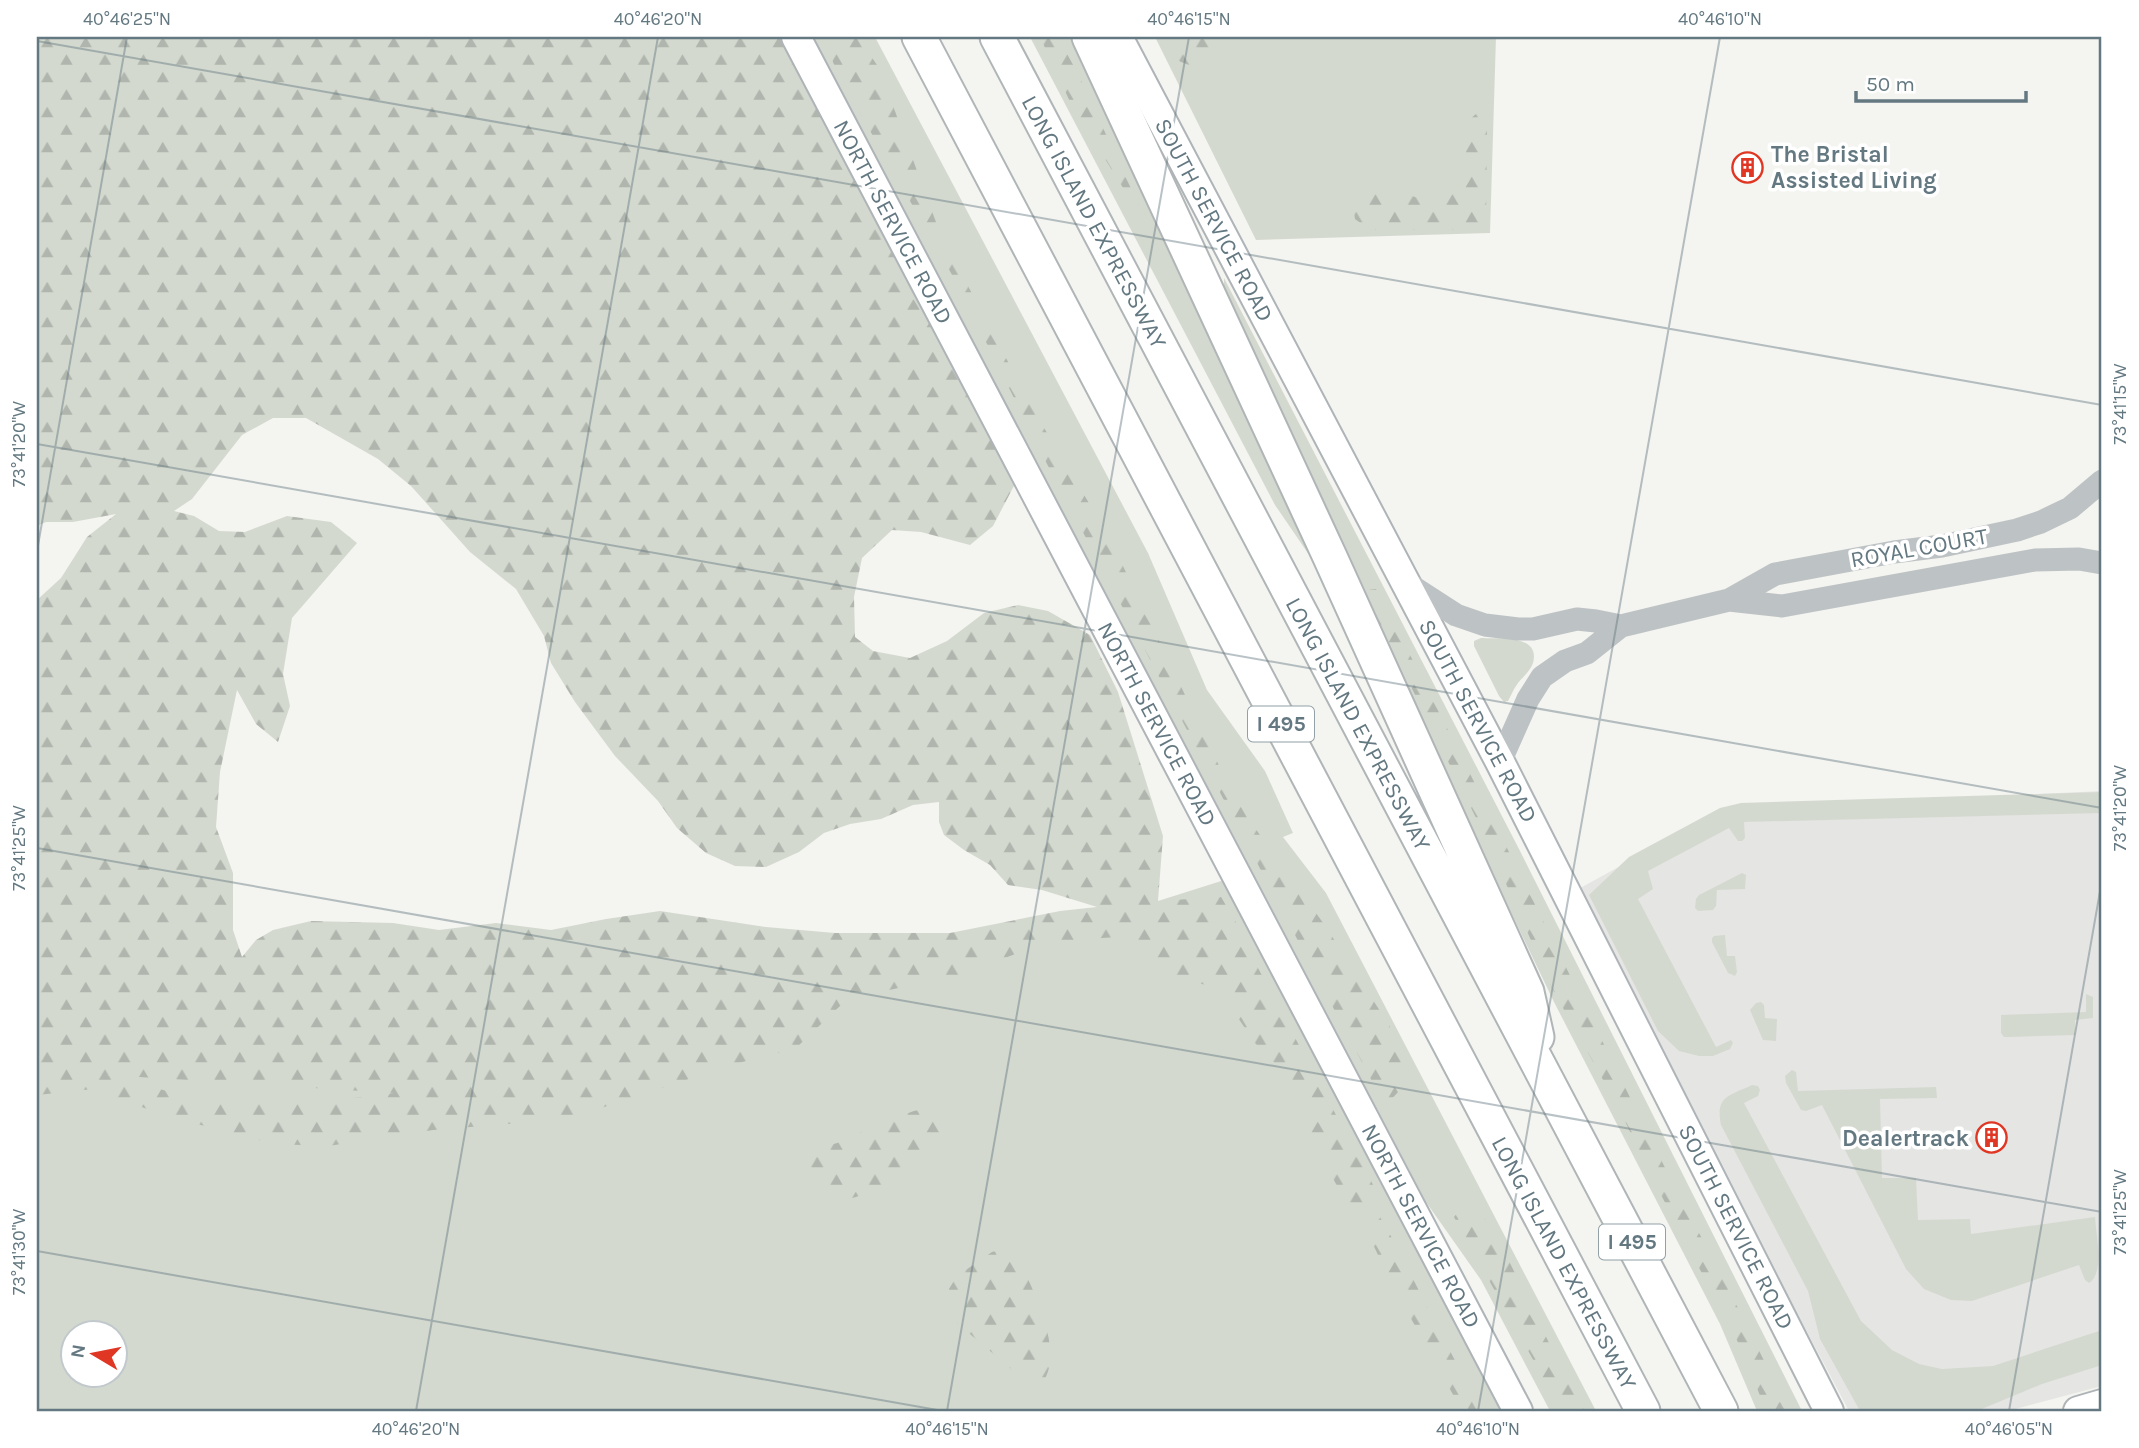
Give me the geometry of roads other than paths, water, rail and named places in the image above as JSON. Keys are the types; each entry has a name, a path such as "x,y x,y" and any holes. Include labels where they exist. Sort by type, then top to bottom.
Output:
{"highway":[{"name":"LONG ISLAND EXPRESSWAY","path":"919,37 1643,1411"},
{"name":"LONG ISLAND EXPRESSWAY","path":"997,37 1721,1411"},
{"path":"1089,37 1336,569 1527,992 1544,1073"}],"main road":[{"name":"NORTH SERVICE ROAD","path":"796,37 1518,1411"},
{"name":"SOUTH SERVICE ROAD","path":"1118,37 1500,762 1829,1411"},
{"path":"2078,1411 2102,1404"}],"street":[{"name":"ROYAL COURT","path":"1621,626 1729,600 1775,573 1942,546 2017,530 2042,522 2070,508 2102,481"},
{"name":"ROYAL COURT","path":"1729,600 1782,606 2035,560 2079,559 2102,563"},
{"path":"1405,582 1455,615 1485,625 1525,629 1577,619 1621,626"},
{"path":"1500,762 1528,699 1542,677 1565,661 1587,653 1621,626"}],"place":[{"name":"The Bristal Assisted Living","path":"1748,167"},
{"name":"Dealertrack","path":"1992,1138"}]}
